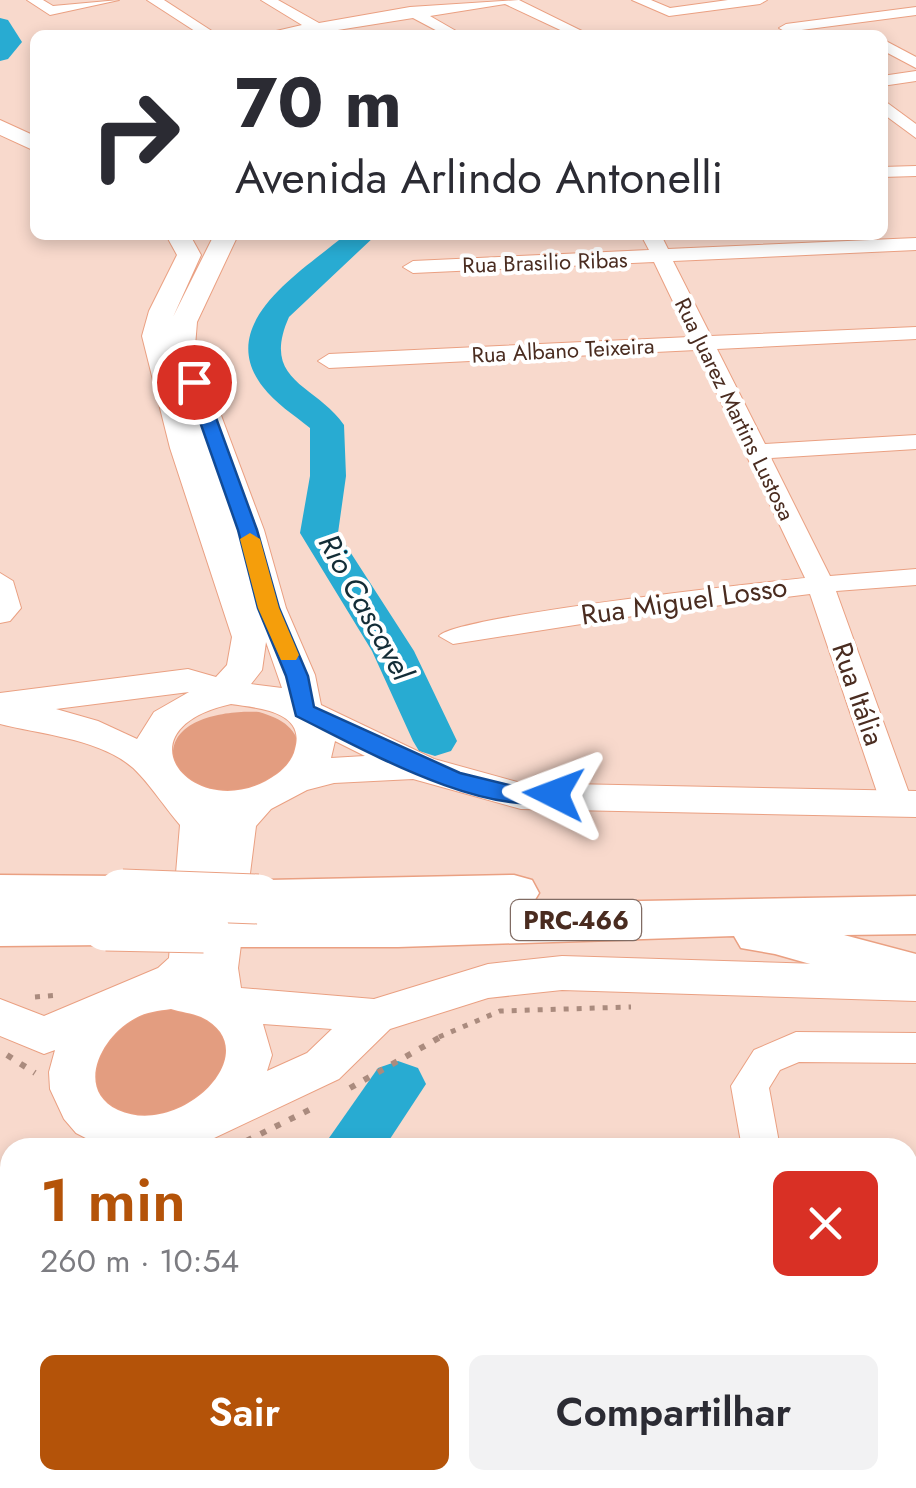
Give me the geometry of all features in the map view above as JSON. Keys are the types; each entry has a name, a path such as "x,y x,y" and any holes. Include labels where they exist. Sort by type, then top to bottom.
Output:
{"highway":[{"name":"PRC-466","path":"247,914 916,886"},
{"name":"PRC-466","path":"0,894 114,910 247,914 519,940 775,935 916,974"},
{"name":"PRC-466","path":"0,927 114,910"},
{"name":"PRC-466","path":"398,928 595,918 916,915"}],"main road":[{"path":"0,126 30,142"},
{"path":"0,143 30,157"},
{"path":"181,240 189,255 162,311 155,336 185,448 249,636 248,658 244,670 234,676 231,693"},
{"path":"224,240 184,322 182,346 248,530 268,608 297,676 304,711 316,727 319,744 313,763 298,780"},
{"path":"0,705 188,680 231,693"},
{"path":"76,1099 70,1080 76,1049 96,1022 116,1007 173,980 190,965 200,822 161,776 152,744 161,726 179,710 204,699 231,693 259,693 284,700 421,768 521,796 906,804"},
{"path":"0,715 56,720 111,740 161,776 210,802 258,800"},
{"path":"217,1135 222,1109 248,1072 251,1052 247,1034 222,1004 216,968 238,823 258,800 298,780 357,767 421,768"},
{"path":"44,1036 142,996 170,992 198,995 222,1004 316,1008 374,1017 488,982 562,973 916,984"},
{"path":"0,1017 44,1036 76,1099 91,1118 114,1131 217,1135 324,1066 374,1017"}],"street":[{"path":"34,0 50,11 112,0"},
{"path":"154,0 203,30"},
{"path":"268,0 322,30"},
{"path":"390,0 447,30"},
{"path":"294,30 507,0 571,30"},
{"path":"639,0 669,12 751,1 788,30"},
{"path":"801,30 916,10"},
{"path":"846,21 861,30"},
{"path":"888,46 916,62"},
{"path":"888,80 916,76"},
{"path":"888,109 916,133"},
{"path":"888,172 916,170"},
{"name":"Rua Brasilio Ribas","path":"414,267 656,246 916,244"},
{"name":"Rua Juarez Martins Lustosa","path":"656,246 820,583"},
{"name":"Rua Albano Teixeira","path":"330,361 916,333"},
{"path":"758,452 916,442"},
{"name":"Rua Miguel Losso","path":"453,636 665,600 916,577"},
{"path":"0,581 8,600 0,615"},
{"name":"Rua Itália","path":"820,583 906,804"},
{"path":"760,1138 750,1086 767,1060 796,1047 916,1048"}],"path":[{"path":"336,1095 437,1038 500,1012 644,1007"},
{"path":"217,1135 320,1105"}],"shaded area":[{"path":"259,712 288,726 299,745 300,754 273,785 222,795 180,777 173,754 183,731 193,723 220,714"},
{"path":"171,1004 211,1014 234,1054 195,1111 125,1119 93,1096 87,1060 109,1026"}],"waterway":[{"name":"Rio Cascavel","path":"0,25 11,42 0,54"},
{"name":"Rio Cascavel","path":"356,240 289,296 274,315 265,335 264,357 279,385 327,425 328,476 319,533 393,651 435,741"},
{"name":"Rio Cascavel","path":"358,1138 398,1084"}],"slow traffic":[{"path":"250,539 268,608 288,655"}],"route":[{"path":"194,382 248,530 268,608 297,676 304,711 421,768 455,780 521,796 554,794"}]}
